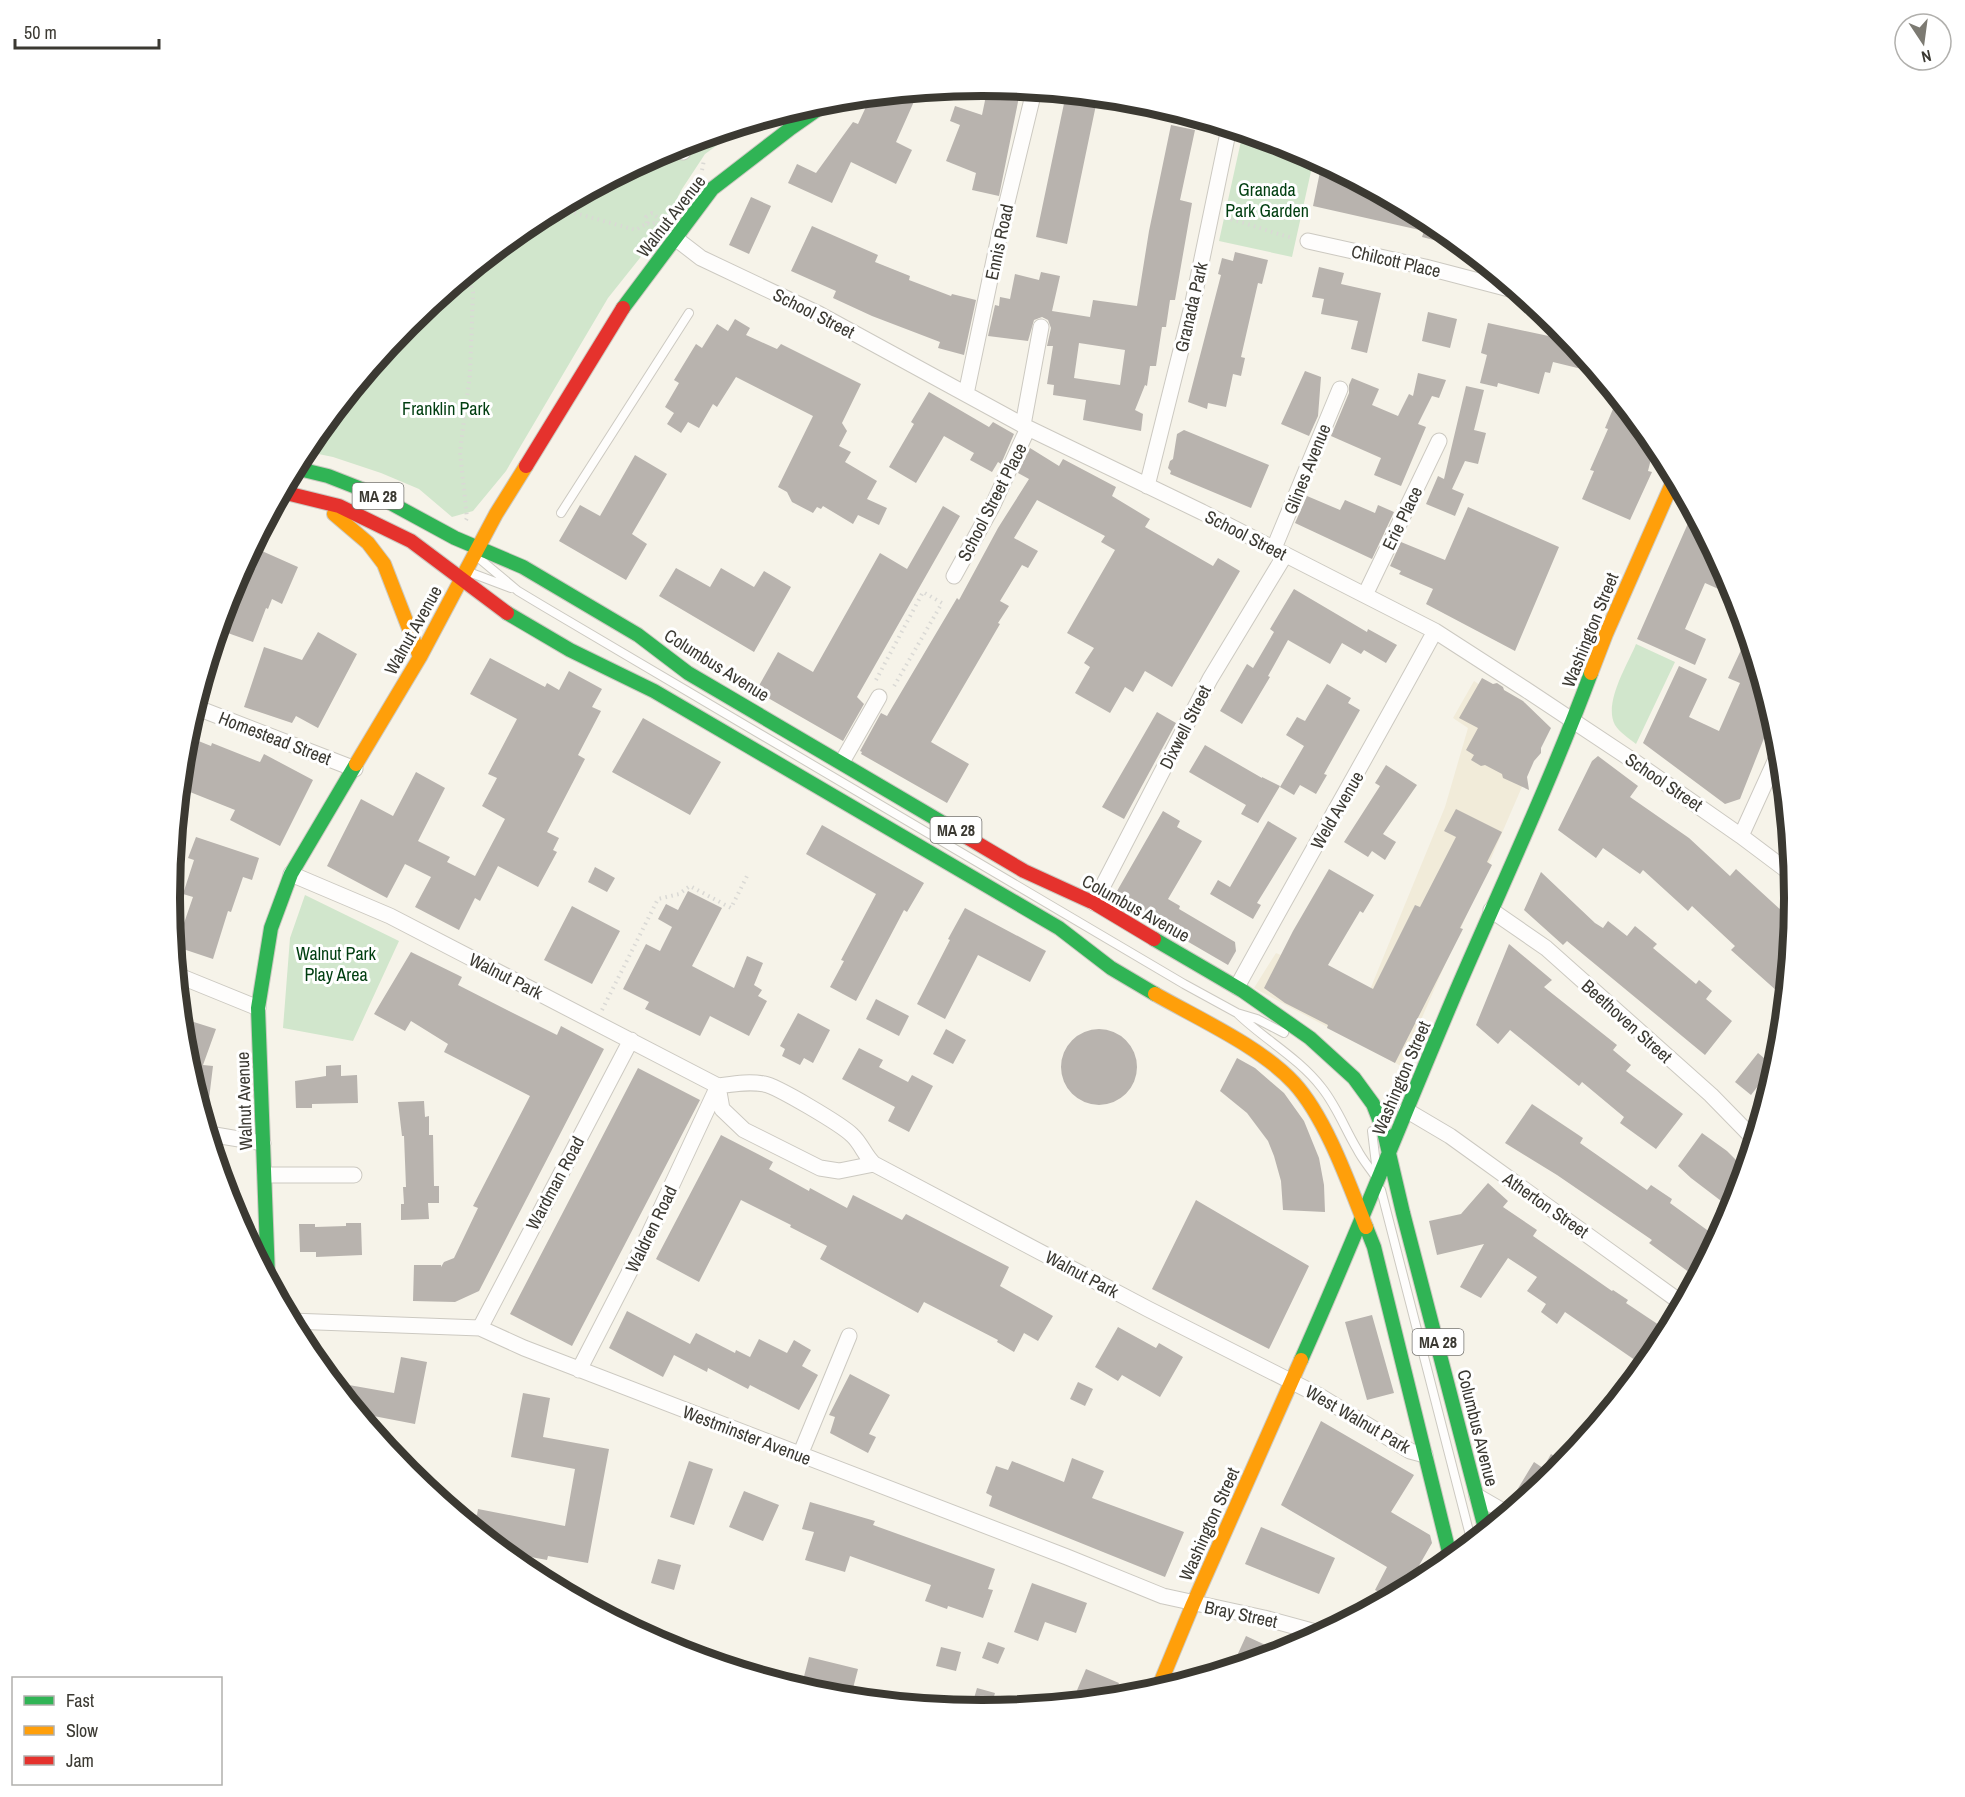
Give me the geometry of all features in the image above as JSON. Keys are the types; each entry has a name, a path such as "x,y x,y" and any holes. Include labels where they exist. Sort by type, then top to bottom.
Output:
{"main road":[{"name":"Walnut Avenue","path":"268,1261 258,1008 271,928 291,874 420,657 496,514 624,306 712,189 810,115"},
{"name":"MA 28","path":"304,470 328,476 374,494 477,551"},
{"name":"Washington Street","path":"1161,1681 1364,1218 1406,1110 1522,843 1573,722 1611,623 1671,487"},
{"name":"MA 28","path":"290,494 339,507 411,541 464,575 498,608 570,650 654,691 786,768 1059,928 1111,968 1269,1059 1294,1083 1316,1113 1346,1174 1364,1218 1377,1255 1449,1551"},
{"path":"316,500 359,533 376,551 389,574 420,657"},
{"name":"Columbus Avenue","path":"477,551 530,571 638,635 688,673 1024,871 1094,903 1237,987 1293,1025 1348,1072 1373,1104 1380,1119 1484,1524"}],"street":[{"name":"Ennis Road","path":"966,394 1001,227 1033,98"},
{"name":"Granada Park","path":"1147,486 1193,302 1228,135"},
{"name":"School Street","path":"675,238 701,258 819,314 1026,427 1435,632 1526,689 1635,762 1784,868"},
{"name":"Chilcott Place","path":"1302,240 1425,267 1502,287"},
{"name":"School Street Place","path":"954,576 992,507 1026,427 1041,327"},
{"name":"Glines Avenue","path":"1279,552 1340,389"},
{"name":"Erie Place","path":"1365,595 1439,441"},
{"name":"Dixwell Street","path":"1094,903 1210,679 1279,552"},
{"name":"Weld Avenue","path":"1237,987 1435,632"},
{"path":"842,762 879,698"},
{"name":"Homestead Street","path":"203,710 355,769"},
{"path":"1741,836 1773,765"},
{"name":"Walnut Park","path":"291,874 390,916 718,1086 747,1082 766,1084 843,1126 854,1136 867,1158 874,1164 1139,1304 1292,1381"},
{"name":"Beethoven Street","path":"1491,910 1546,948 1710,1095 1749,1134"},
{"path":"185,978 258,1008"},
{"name":"Wardman Road","path":"480,1328 631,1040"},
{"path":"718,1086 723,1109 744,1130 820,1168 839,1171 874,1164"},
{"name":"Waldren Road","path":"579,1370 648,1236 718,1086"},
{"name":"Atherton Street","path":"1406,1110 1460,1143 1677,1300"},
{"path":"216,1135 263,1143"},
{"path":"265,1175 354,1175"},
{"name":"Westminster Avenue","path":"302,1322 480,1328 579,1370 1163,1596 1193,1604"},
{"path":"800,1455 849,1336"},
{"name":"West Walnut Park","path":"1292,1381 1410,1451 1425,1455"},
{"path":"1477,1496 1502,1510"},
{"name":"Bray Street","path":"1193,1604 1264,1618 1310,1631"}],"lane":[{"path":"561,513 689,313"},
{"name":"Columbus Avenue","path":"477,551 518,591 1237,1013 1265,1023 1296,1041"},
{"name":"Columbus Avenue","path":"464,575 518,591"},
{"name":"Columbus Avenue","path":"1237,1013 1252,1028 1294,1058 1315,1079 1331,1100 1356,1148 1378,1180"},
{"path":"1315,1054 1338,1075"},
{"name":"Columbus Avenue","path":"1371,1125 1378,1180 1393,1230 1470,1536"}],"path":[{"path":"569,211 636,230 647,223"},
{"path":"1221,218 1251,224 1263,230 1302,240"},
{"path":"467,518 460,452 471,350 473,292 469,282"},
{"path":"884,666 922,592 942,603 900,674"},
{"path":"600,1014 658,899 680,894 690,886 731,908 747,876"}],"shaded area":[{"path":"1474,681 1547,729 1401,1066 1254,988 1276,953 1369,992 1445,807 1468,728 1453,718"}],"green space":[{"name":"Franklin Park","path":"726,139 705,154 682,189 659,234 608,298 506,471 473,511 452,517 419,489 333,457 315,453 379,369 453,295 537,231 581,204 675,157"},
{"name":"Granada Park Garden","path":"1241,139 1312,167 1292,257 1219,241"},
{"path":"1636,644 1675,662 1636,744 1615,725 1612,706 1618,684"},
{"name":"Walnut Park Play Area","path":"305,895 399,941 353,1041 283,1028 290,938"}],"building":[{"path":"986,96 1019,97 999,196 972,190 976,173 946,161 960,125 950,121 955,106 982,115"},
{"path":"915,99 896,142 912,150 896,184 851,162 832,203 788,183 797,164 816,173 853,122 858,124 867,105"},
{"path":"1065,101 1096,104 1067,244 1036,237"},
{"path":"1171,125 1195,130 1180,200 1192,203 1175,300 1170,300 1166,327 1162,327 1156,366 1150,366 1147,386 1145,385 1135,410 1143,414 1141,431 1083,420 1086,400 1053,395 1054,385 1047,384 1053,346 1047,346 1051,328 1048,320 1042,317 1034,320 1028,341 988,336 995,305 999,306 1000,297 1010,299 1015,274 1039,280 1041,272 1060,276 1052,311 1090,317 1093,300 1137,306 1149,231","holes":["1079,343 1125,350 1120,385 1074,378"]},
{"path":"1320,171 1384,204 1444,243 1422,237 1424,231 1313,206"},
{"path":"751,197 771,206 749,254 729,245"},
{"path":"812,226 878,255 875,262 910,276 909,280 951,296 952,294 976,300 964,355 938,348 940,342 872,316 833,298 836,291 791,271"},
{"path":"1235,252 1268,260 1262,284 1258,283 1241,357 1245,358 1241,376 1233,374 1226,407 1208,403 1207,409 1188,402 1221,275 1218,274 1222,258 1233,261"},
{"path":"1319,267 1344,273 1341,284 1381,293 1367,353 1351,349 1358,321 1321,314 1324,299 1312,297"},
{"path":"1428,312 1457,319 1450,348 1422,341"},
{"path":"735,319 750,328 746,335 777,349 781,344 861,384 842,423 847,431 839,446 851,452 845,462 877,481 867,499 887,508 879,525 858,515 853,524 823,506 821,509 817,507 813,513 792,502 787,492 778,487 813,416 736,377 717,407 713,404 699,428 688,422 681,433 667,424 674,413 665,407 679,383 674,380 696,344 702,348 717,324 728,331"},
{"path":"1488,323 1556,338 1587,370 1553,362 1550,373 1545,372 1539,394 1498,383 1497,387 1480,383 1487,355 1481,353"},
{"path":"1305,371 1321,377 1318,416 1309,436 1281,424"},
{"path":"1418,373 1446,380 1439,398 1432,396 1418,424 1426,427 1401,486 1374,475 1381,458 1331,436 1349,393 1352,378 1379,389 1372,405 1398,416 1409,394 1413,396"},
{"path":"1466,386 1484,390 1474,430 1486,433 1478,464 1465,461 1452,489 1464,494 1455,516 1426,504 1438,476 1444,479"},
{"path":"929,392 989,427 993,422 1014,434 1001,464 998,462 992,472 970,460 974,453 944,436 916,483 889,467 914,424 911,422"},
{"path":"1615,405 1652,456 1648,471 1652,472 1630,520 1582,499 1594,471 1590,470 1608,429 1605,428"},
{"path":"1184,430 1269,465 1251,508 1170,474 1171,471 1168,468 1173,459 1177,434"},
{"path":"1030,448 1059,466 1063,459 1116,487 1112,496 1150,519 1145,527 1213,566 1218,558 1240,571 1172,687 1145,671 1133,692 1125,687 1110,713 1075,693 1090,667 1084,663 1094,648 1067,633 1115,550 1101,542 1105,536 1037,500 1014,538 1038,551 1028,568 1022,565 1000,601 1009,606 931,742 969,764 947,803 861,754 860,751 881,713 887,716 957,598 959,600 998,528 1029,479 1018,473"},
{"path":"635,455 667,474 632,534 647,544 626,580 559,541 580,505 600,516"},
{"path":"1307,496 1340,510 1345,500 1375,513 1378,505 1394,512 1372,559 1295,523"},
{"path":"943,506 960,516 857,697 864,704 843,741 756,691 778,652 813,672 880,553 907,569"},
{"path":"1468,507 1559,547 1515,651 1426,604 1433,589 1399,574 1401,571 1390,566 1401,542 1445,560"},
{"path":"1689,520 1723,590 1705,583 1685,629 1706,639 1695,665 1637,639"},
{"path":"260,550 298,567 282,604 272,599 268,609 266,608 253,642 226,632 241,591"},
{"path":"676,568 710,587 721,568 754,587 764,571 791,587 754,652 659,596"},
{"path":"1294,589 1367,632 1368,629 1397,645 1386,663 1364,650 1361,654 1342,643 1330,664 1288,640 1268,676 1270,677 1242,724 1220,711 1247,664 1253,668 1274,632 1270,629"},
{"path":"318,632 357,654 318,728 296,716 292,723 244,707 264,647 302,660"},
{"path":"1741,650 1745,652 1767,730 1740,799 1725,804 1643,743 1679,666 1707,679 1689,717 1719,731 1740,683 1728,678"},
{"path":"490,658 545,687 547,683 559,690 569,671 602,689 592,707 601,711 578,755 585,759 547,832 559,838 553,850 557,852 538,887 498,866 480,901 475,898 459,930 415,907 431,877 405,864 387,898 327,866 361,799 393,816 416,772 445,788 418,841 450,857 447,862 475,876 505,819 482,806 497,778 488,774 517,719 470,694"},
{"path":"1482,678 1493,684 1497,683 1523,701 1551,728 1541,748 1541,753 1534,761 1527,777 1529,790 1503,778 1502,774 1485,765 1481,766 1471,760 1474,755 1466,750 1478,728 1459,718"},
{"path":"1327,684 1351,698 1348,703 1360,710 1324,774 1327,775 1316,794 1300,785 1294,795 1280,787 1304,746 1286,735 1297,717 1305,721"},
{"path":"1157,712 1176,723 1124,819 1102,807"},
{"path":"643,718 721,762 690,815 612,772"},
{"path":"196,740 211,746 212,743 260,762 264,754 313,780 280,846 230,820 235,810 187,791"},
{"path":"1205,745 1280,786 1258,823 1241,814 1246,805 1189,772"},
{"path":"1598,756 1638,786 1630,797 1689,838 1730,876 1736,869 1784,913 1779,993 1731,950 1735,946 1692,906 1688,911 1643,870 1640,874 1603,848 1596,858 1558,830 1592,761"},
{"path":"1386,765 1417,785 1383,834 1396,842 1385,860 1372,851 1368,857 1344,842 1380,786 1375,783"},
{"path":"1456,809 1502,832 1487,862 1492,865 1460,928 1463,929 1395,1063 1327,1028 1328,1025 1285,1003 1264,988 1293,931 1329,869 1374,895 1363,913 1360,911 1328,965 1373,989 1415,905 1420,907 1456,837 1444,831"},
{"path":"1163,811 1180,821 1177,827 1202,841 1168,899 1180,906 1179,909 1235,942 1236,951 1228,965 1113,898"},
{"path":"1268,821 1297,838 1257,903 1261,905 1253,919 1210,894 1218,880 1230,887"},
{"path":"822,825 924,883 907,912 904,910 856,1001 830,987 844,961 841,960 876,894 806,854"},
{"path":"196,837 259,858 252,880 243,877 231,912 228,911 213,959 182,949 181,925 183,926 193,897 183,894 194,860 188,858"},
{"path":"595,867 615,878 607,892 588,882"},
{"path":"1541,872 1595,923 1603,928 1608,921 1627,936 1635,926 1657,944 1653,948 1696,984 1699,980 1712,991 1706,999 1732,1021 1705,1055 1567,941 1563,945 1524,910"},
{"path":"688,891 722,908 692,966 734,988 747,956 763,963 754,985 762,990 758,996 767,1001 749,1036 710,1016 700,1036 645,1009 649,1002 623,989 646,944 660,951 672,927 658,919 666,904 678,910"},
{"path":"572,906 620,931 592,984 544,960"},
{"path":"965,908 1046,951 1030,982 978,955 945,1019 917,1004"},
{"path":"1509,944 1552,980 1544,987 1617,1045 1613,1050 1631,1065 1626,1071 1683,1114 1656,1149 1620,1123 1624,1117 1582,1082 1579,1086 1510,1030 1498,1044 1476,1025"},
{"path":"411,952 462,977 458,985 507,1010 557,1035 561,1026 604,1049 479,1291 455,1302 413,1301 414,1265 441,1265 441,1267 444,1262 454,1258 478,1208 473,1206 530,1096 444,1052 448,1044 411,1021 405,1031 374,1014"},
{"path":"876,999 909,1016 899,1036 866,1019"},
{"path":"798,1013 830,1030 813,1063 804,1058 800,1065 782,1056 785,1049 780,1046"},
{"path":"190,1021 216,1029 203,1065 213,1066 208,1109"},
{"path":"946,1029 966,1040 953,1064 933,1054"},
{"path":"1099,1029 1113,1032 1126,1040 1134,1053 1137,1067 1134,1081 1126,1094 1113,1102 1099,1105 1085,1102 1072,1094 1064,1081 1061,1067 1064,1053 1072,1040 1085,1032"},
{"path":"859,1048 883,1060 879,1067 908,1082 912,1075 933,1086 909,1132 888,1121 895,1107 842,1079"},
{"path":"1758,1053 1768,1062 1762,1090 1758,1086 1751,1095 1735,1082"},
{"path":"1237,1058 1255,1068 1284,1093 1304,1121 1319,1158 1324,1185 1325,1212 1283,1210 1281,1181 1268,1141 1247,1113 1220,1091"},
{"path":"341,1065 341,1076 357,1075 358,1103 312,1104 312,1108 296,1108 295,1081 326,1076 326,1066"},
{"path":"638,1068 700,1100 572,1346 510,1314"},
{"path":"424,1101 425,1117 429,1116 429,1135 433,1135 434,1186 439,1186 439,1203 428,1203 429,1219 401,1220 401,1204 404,1204 403,1187 406,1187 404,1136 402,1136 398,1102"},
{"path":"1532,1104 1583,1138 1580,1143 1647,1190 1651,1185 1672,1199 1670,1203 1711,1233 1691,1274 1649,1243 1652,1240 1557,1175 1505,1143"},
{"path":"1702,1133 1739,1163 1725,1204 1678,1166"},
{"path":"721,1135 773,1162 769,1169 809,1191 810,1188 847,1208 853,1195 902,1220 906,1214 1009,1267 1000,1286 1053,1316 1038,1341 1024,1333 1014,1352 997,1342 998,1340 924,1302 918,1313 820,1259 827,1246 741,1200 699,1282 656,1259"},
{"path":"1488,1183 1508,1201 1503,1207 1537,1230 1533,1236 1628,1300 1626,1303 1661,1326 1637,1362 1565,1312 1557,1324 1541,1312 1546,1304 1527,1291 1537,1277 1508,1258 1481,1298 1460,1287 1484,1244 1437,1255 1429,1221 1461,1214"},
{"path":"1196,1200 1309,1266 1269,1349 1152,1289"},
{"path":"346,1223 361,1223 362,1255 316,1257 316,1252 300,1252 299,1224 315,1224 315,1227 346,1226"},
{"path":"627,1311 690,1344 696,1333 735,1353 736,1350 750,1357 759,1339 787,1353 794,1340 811,1350 802,1366 818,1375 799,1410 750,1385 748,1389 708,1368 707,1372 674,1355 663,1377 609,1348"},
{"path":"1372,1315 1394,1393 1367,1400 1345,1322"},
{"path":"1118,1327 1156,1348 1159,1343 1183,1357 1160,1397 1122,1375 1118,1381 1095,1367"},
{"path":"401,1357 427,1362 415,1424 369,1415 344,1384 394,1393"},
{"path":"850,1374 890,1395 869,1434 876,1437 868,1453 830,1433 835,1417 829,1415"},
{"path":"1078,1382 1093,1389 1085,1406 1070,1399"},
{"path":"523,1393 550,1398 543,1437 609,1449 588,1563 548,1556 547,1560 522,1555 466,1513 477,1515 478,1509 565,1526 575,1469 511,1457"},
{"path":"1321,1421 1414,1475 1391,1512 1430,1535 1432,1543 1414,1575 1382,1594 1375,1590 1387,1567 1281,1505"},
{"path":"1551,1454 1558,1458 1517,1497 1514,1495 1534,1462 1543,1468"},
{"path":"1072,1458 1104,1471 1092,1498 1184,1532 1165,1577 989,1506 992,1496 986,1493 996,1466 1008,1470 1012,1461 1064,1482"},
{"path":"689,1461 713,1469 694,1525 670,1517"},
{"path":"744,1491 779,1505 763,1541 729,1527"},
{"path":"810,1502 875,1521 873,1525 995,1569 988,1589 993,1590 983,1618 925,1601 931,1585 850,1556 845,1572 805,1560 814,1532 802,1529"},
{"path":"1261,1527 1335,1558 1319,1594 1245,1564"},
{"path":"658,1559 681,1565 674,1590 651,1583"},
{"path":"1032,1583 1087,1603 1076,1633 1045,1622 1038,1641 1014,1632"},
{"path":"1246,1636 1270,1647 1240,1658 1235,1659"},
{"path":"988,1642 1005,1648 998,1664 982,1658"},
{"path":"941,1647 961,1652 956,1671 936,1666"},
{"path":"809,1657 858,1669 853,1690 803,1681"},
{"path":"1086,1669 1119,1683 1117,1689 1075,1695"},
{"path":"977,1688 995,1693 993,1701 973,1701"}],"traffic: fast":[{"path":"623,308 712,189 810,115"},
{"path":"304,470 328,476 374,494 455,538 523,567 638,635 688,673 948,826"},
{"path":"507,613 570,650 654,691 1059,928 1111,968 1155,994"},
{"path":"1301,1360 1543,792 1591,673"},
{"path":"267,1261 258,1008 271,928 291,874 356,764"},
{"path":"1154,939 1243,991 1310,1038 1354,1078 1373,1104 1384,1132 1484,1524"},
{"path":"1366,1227 1374,1247 1449,1551"}],"traffic: slow":[{"path":"356,764 420,657 496,514 526,466"},
{"path":"1591,673 1671,487"},
{"path":"334,514 368,543 384,564 420,657"},
{"path":"1155,994 1265,1057 1294,1083 1306,1097 1326,1133 1366,1227"},
{"path":"1161,1681 1301,1360"}],"traffic: jam":[{"path":"526,466 623,308"},
{"path":"290,494 339,506 411,541 507,613"},
{"path":"948,826 1024,871 1094,903 1154,939"}]}
